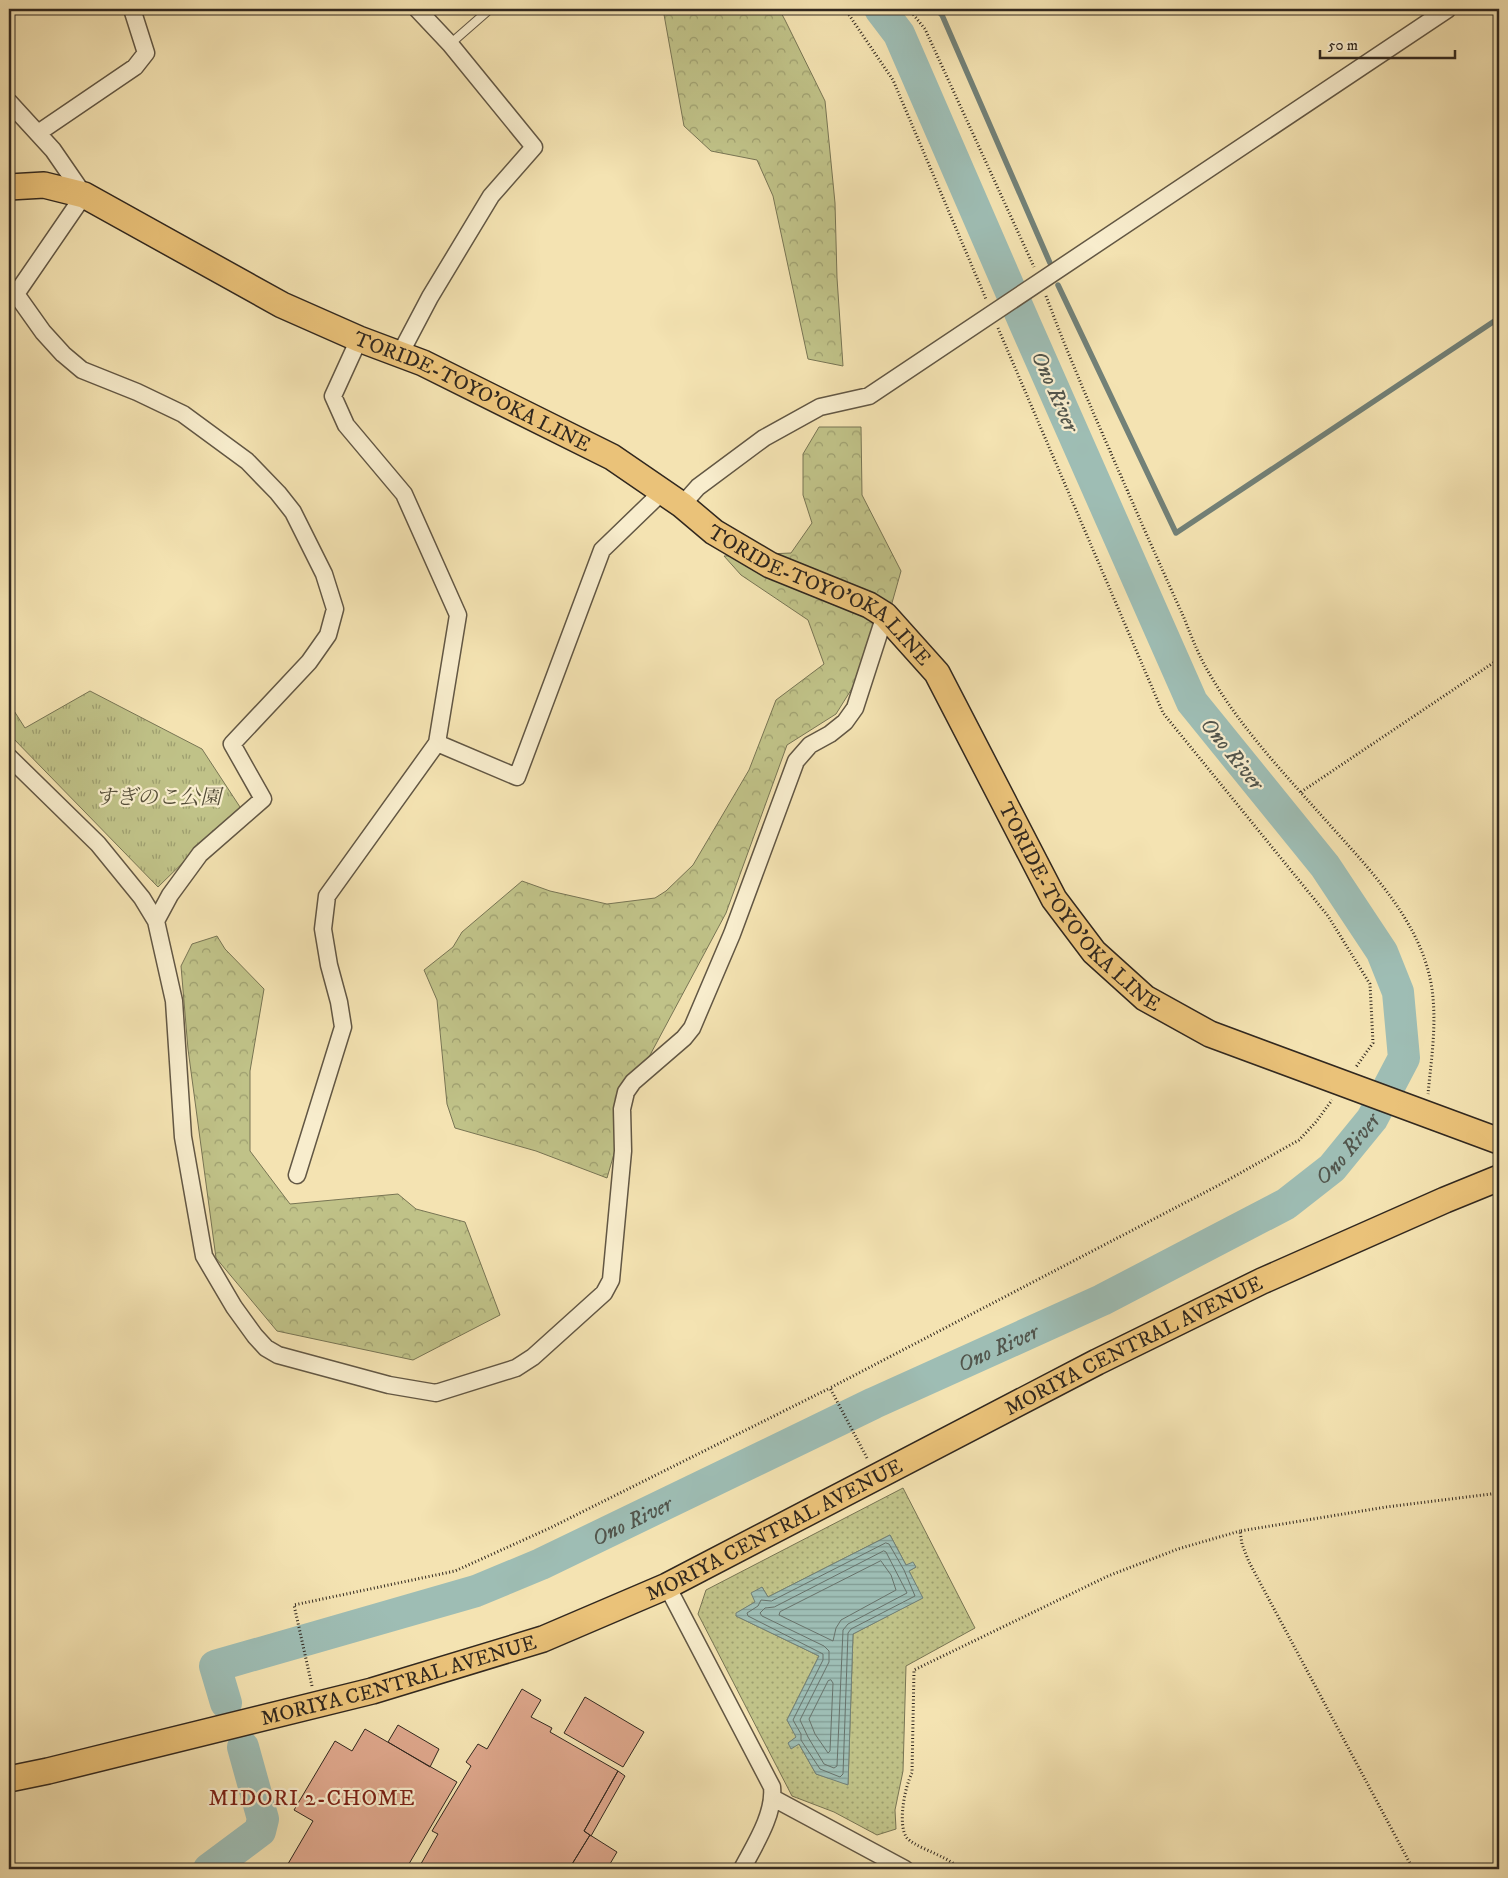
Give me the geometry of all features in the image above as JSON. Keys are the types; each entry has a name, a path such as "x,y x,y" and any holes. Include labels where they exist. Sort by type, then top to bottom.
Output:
{"main road":[{"name":"TORIDE-TOYO'OKA LINE","path":"9,187 44,186 84,195 282,304 360,339 423,363 612,456 672,498 714,532 770,565 869,605 884,615 937,673 1054,899 1094,952 1145,998 1210,1034 1499,1142"},
{"name":"MORIYA CENTRAL AVENUE","path":"9,1779 48,1772 372,1691 543,1639 667,1586 1097,1362 1262,1281 1499,1178"}],"street":[{"path":"38,133 135,67 146,53 132,9"},
{"path":"400,354 430,297 491,196 534,146 450,44 417,9"},
{"path":"437,743 516,776 602,550 672,498 698,487 764,438 820,407 870,396 1448,9"},
{"path":"9,102 53,150 84,195 12,297 63,354 82,370 137,392 183,414 247,461 278,493 293,512 324,574 335,609 328,635 309,662 232,744 263,799 200,854 170,895 156,920"},
{"path":"298,1175 343,1027 323,929 327,896 437,743 458,615 404,494 346,425 333,396 360,339"},
{"path":"9,757 98,844 142,898 156,920 174,1001 184,1137 204,1256 234,1307 266,1348 278,1355 389,1385 436,1393 516,1368 604,1293 611,1280 623,1151 622,1109 626,1092 633,1082 684,1038 692,1028 732,934 796,761 810,745 845,722 855,708 884,615"},
{"path":"667,1586 772,1788 773,1798 761,1834 742,1869"},
{"path":"773,1798 904,1869"}],"lane":[{"path":"450,44 490,9"}],"path":[{"path":"309,1669 294,1605 455,1571 550,1528 830,1388 1219,1185 1298,1140 1351,1086 1373,1043 1370,984 1328,916 1163,713 893,80 845,9"},
{"path":"909,9 925,29 1041,280 1066,350 1204,663 1240,719 1365,865 1408,924 1428,972 1433,997 1434,1030 1418,1111"},
{"path":"1301,792 1499,659"},
{"path":"830,1388 876,1476"},
{"path":"962,1869 908,1839 904,1832 903,1810 908,1781 912,1773 914,1670 1108,1576 1178,1549 1240,1531 1386,1507 1499,1493"},
{"path":"1240,1531 1242,1544 1249,1562 1413,1869"}],"green space":[{"path":"663,9 779,9 785,20 825,101 835,203 837,278 843,366 808,359 773,196 757,160 711,151 684,126"},
{"path":"819,427 861,427 862,495 901,571 881,642 836,714 787,745 726,913 634,1085 607,1178 536,1151 455,1128 447,1104 437,1000 424,970 453,947 462,932 522,881 550,891 607,904 655,898 666,891 693,865 749,770 776,700 824,664 808,620 741,575 724,556 791,553 812,523 803,495 803,454"},
{"name":"すぎのこ公園","path":"90,691 202,749 240,807 158,887 9,734 9,703 25,728"},
{"path":"217,936 225,949 264,989 250,1071 250,1151 290,1204 398,1194 416,1209 465,1222 500,1315 413,1360 277,1331 216,1258 188,1049 181,966 192,944"},
{"path":"903,1488 975,1628 906,1666 903,1771 895,1810 896,1829 877,1835 834,1812 792,1796 698,1614 706,1590","holes":["890,1535 906,1565 916,1567 909,1571 922,1598 853,1634 848,1784 816,1774 799,1744 788,1743 797,1737 787,1720 819,1656 736,1616 737,1613 755,1602 762,1587 768,1597"]}],"water":[{"path":"890,1535 906,1565 913,1562 916,1567 909,1571 923,1598 853,1634 848,1785 816,1774 799,1744 791,1749 788,1743 796,1737 787,1720 819,1656 736,1616 736,1613 755,1602 751,1593 762,1587 768,1597"}],"building":[{"path":"522,1689 541,1700 531,1717 552,1728 550,1732 618,1771 584,1831 590,1835 569,1869 418,1869 438,1834 432,1831 471,1766 466,1762 478,1744 487,1749"},
{"path":"585,1697 644,1732 623,1767 564,1733"},
{"path":"398,1725 439,1749 430,1767 388,1742"},
{"path":"365,1729 457,1782 406,1869 285,1869 313,1821 294,1810 335,1741 352,1751"},
{"path":"618,1771 625,1776 591,1836 584,1831"},
{"path":"590,1835 617,1852 607,1869 569,1869"}],"waterway":[{"name":"Ono River","path":"226,1703 215,1666 476,1591 541,1564 874,1403 1102,1300 1286,1204 1332,1168 1372,1119 1404,1058 1398,992 1382,952 1325,866 1192,702 899,34 880,9"},
{"path":"936,9 942,15 1050,263"},
{"path":"1058,285 1176,533 1499,318"},
{"name":"Ono River","path":"209,1869 260,1831 263,1819 243,1747"}],"district":[{"name":"MIDORI 2-CHOME","path":"312,1797"}]}
